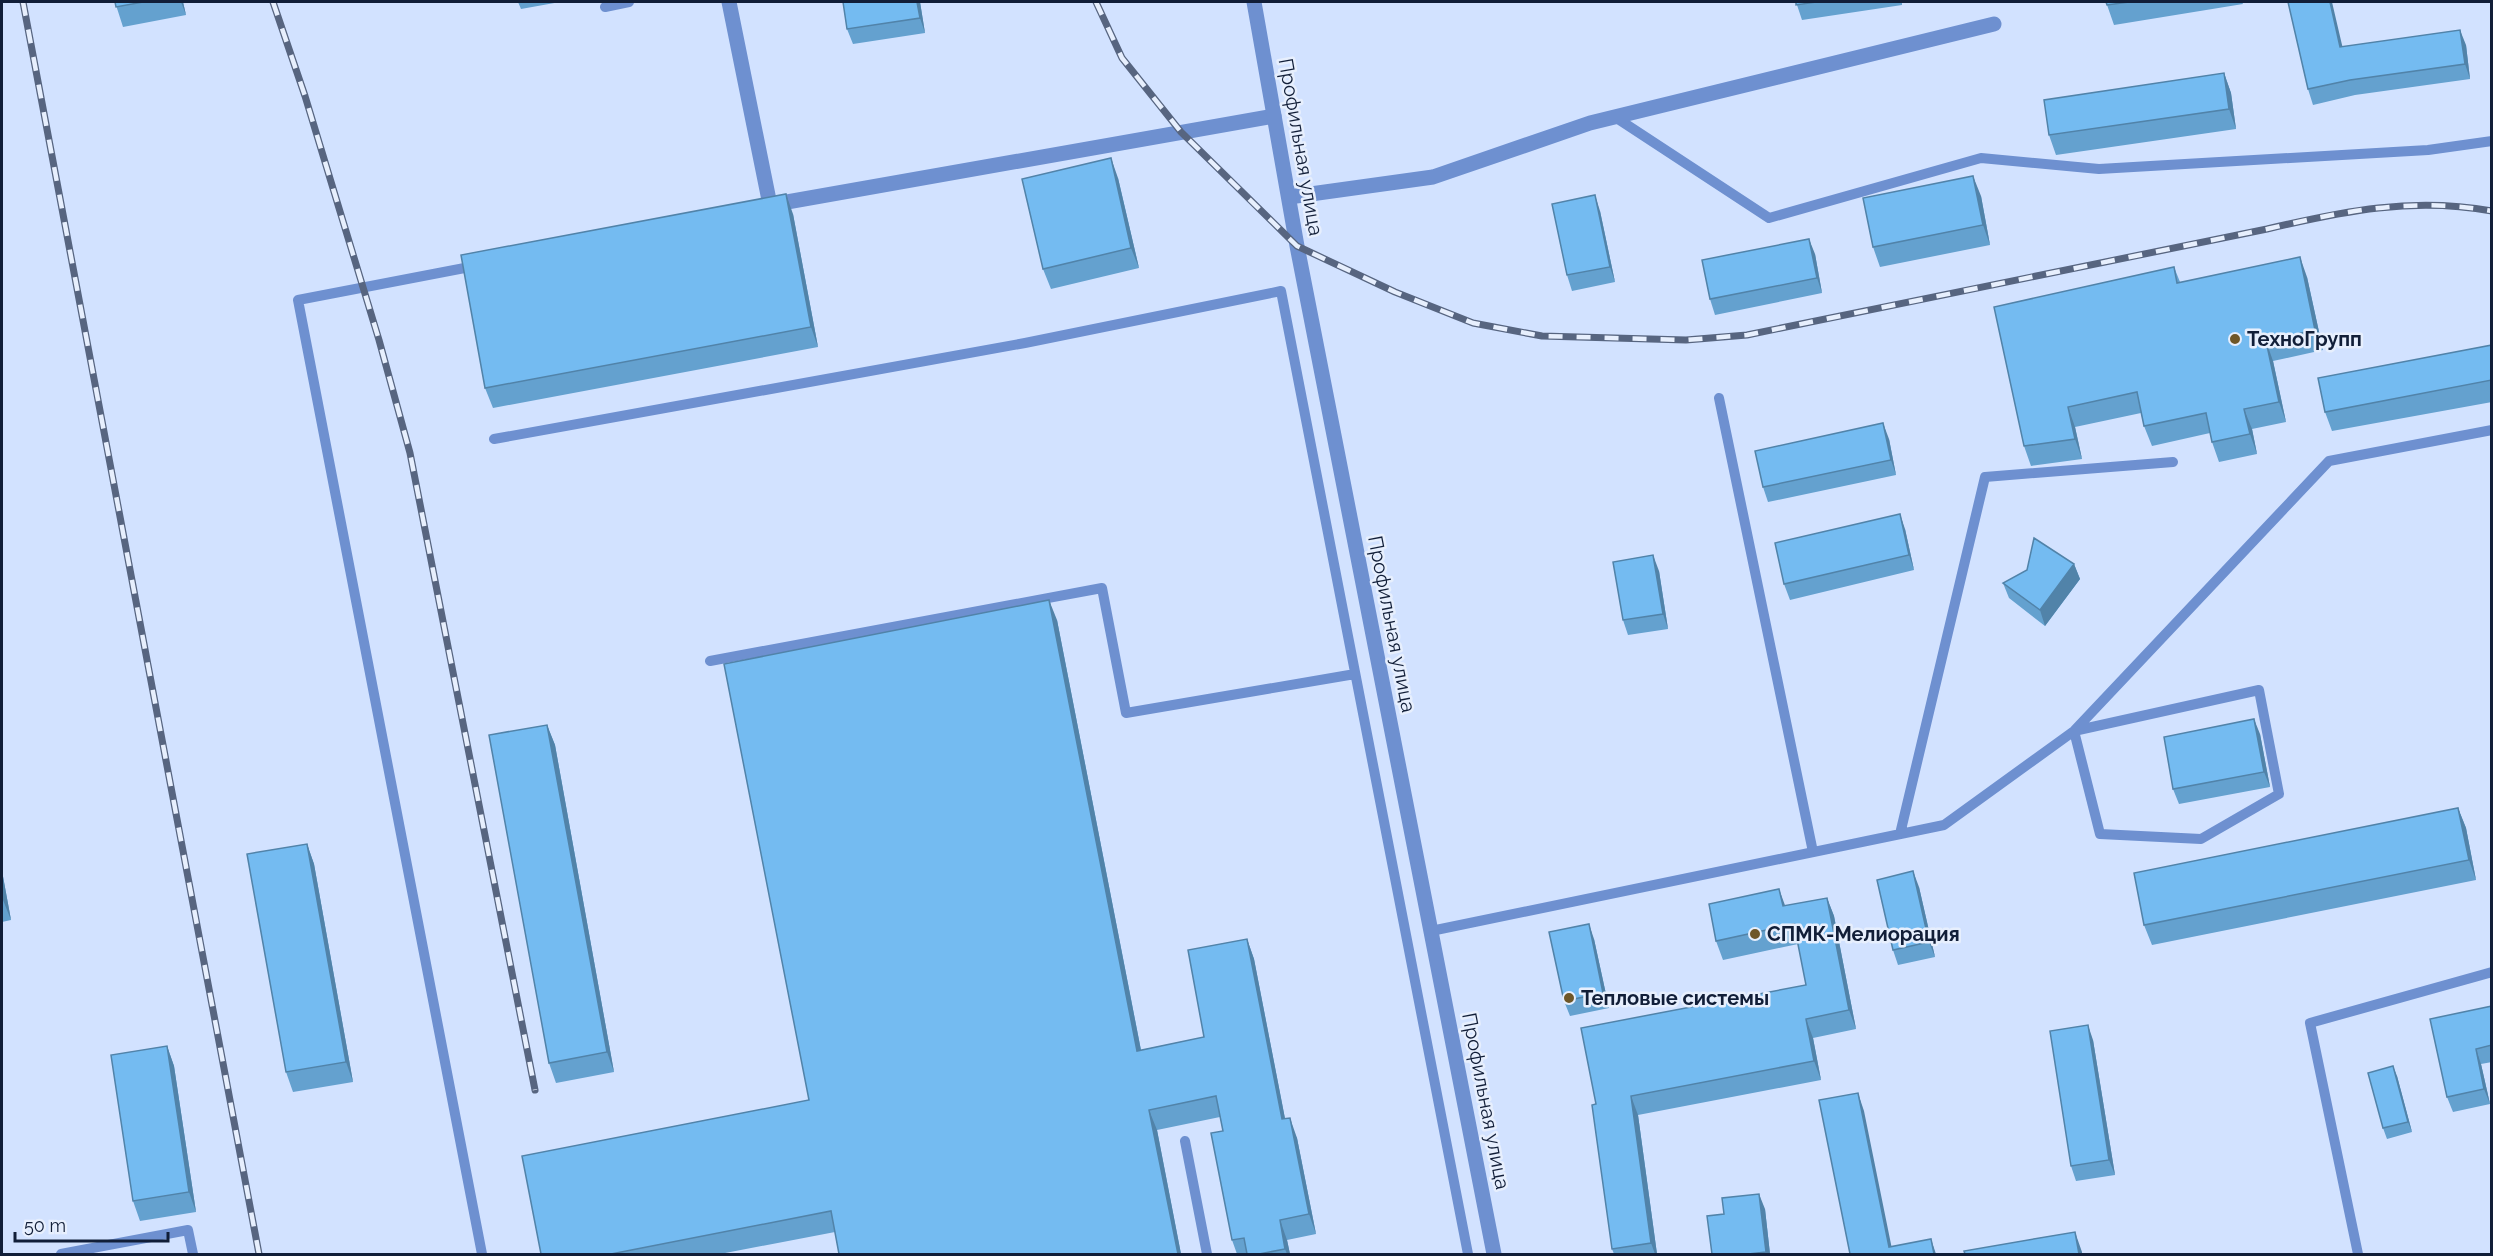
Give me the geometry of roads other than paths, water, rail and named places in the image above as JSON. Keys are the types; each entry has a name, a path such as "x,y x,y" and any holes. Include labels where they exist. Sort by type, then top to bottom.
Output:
{"street":[{"path":"729,2 770,205 1274,116"},
{"name":"Профильная улица","path":"1254,2 1288,197 1494,1254"},
{"path":"1288,197 1433,177 1590,123 1995,24"}],"lane":[{"path":"605,7 629,2"},
{"path":"1615,117 1769,218 1982,158 2099,169 2428,150 2492,141"},
{"path":"482,1254 298,300 490,264"},
{"path":"494,439 1026,343 1281,291 1468,1254"},
{"path":"1719,398 1813,852"},
{"path":"1431,931 1944,825 2074,731 2329,461 2492,430"},
{"path":"1900,834 1985,477 2173,462"},
{"path":"710,661 1102,588 1126,713 1355,674"},
{"path":"2259,690 2279,794 2201,839 2100,834 2074,731 2259,690"},
{"path":"2358,1254 2310,1023 2492,972"},
{"path":"1185,1141 1207,1254"},
{"path":"61,1254 188,1230 193,1254"}],"railway":[{"path":"23,2 259,1254"},
{"path":"273,2 305,96 379,340 410,453 535,1090"},
{"path":"1096,2 1122,58 1181,132 1297,246 1395,292 1473,323 1542,336 1686,340 1747,335 2351,212 2434,205 2492,211"}],"place":[{"name":"ТехноГрупп","path":"2235,339"},
{"name":"СПМК-Мелиорация","path":"1755,934"},
{"name":"Тепловые системы","path":"1569,998"}]}
